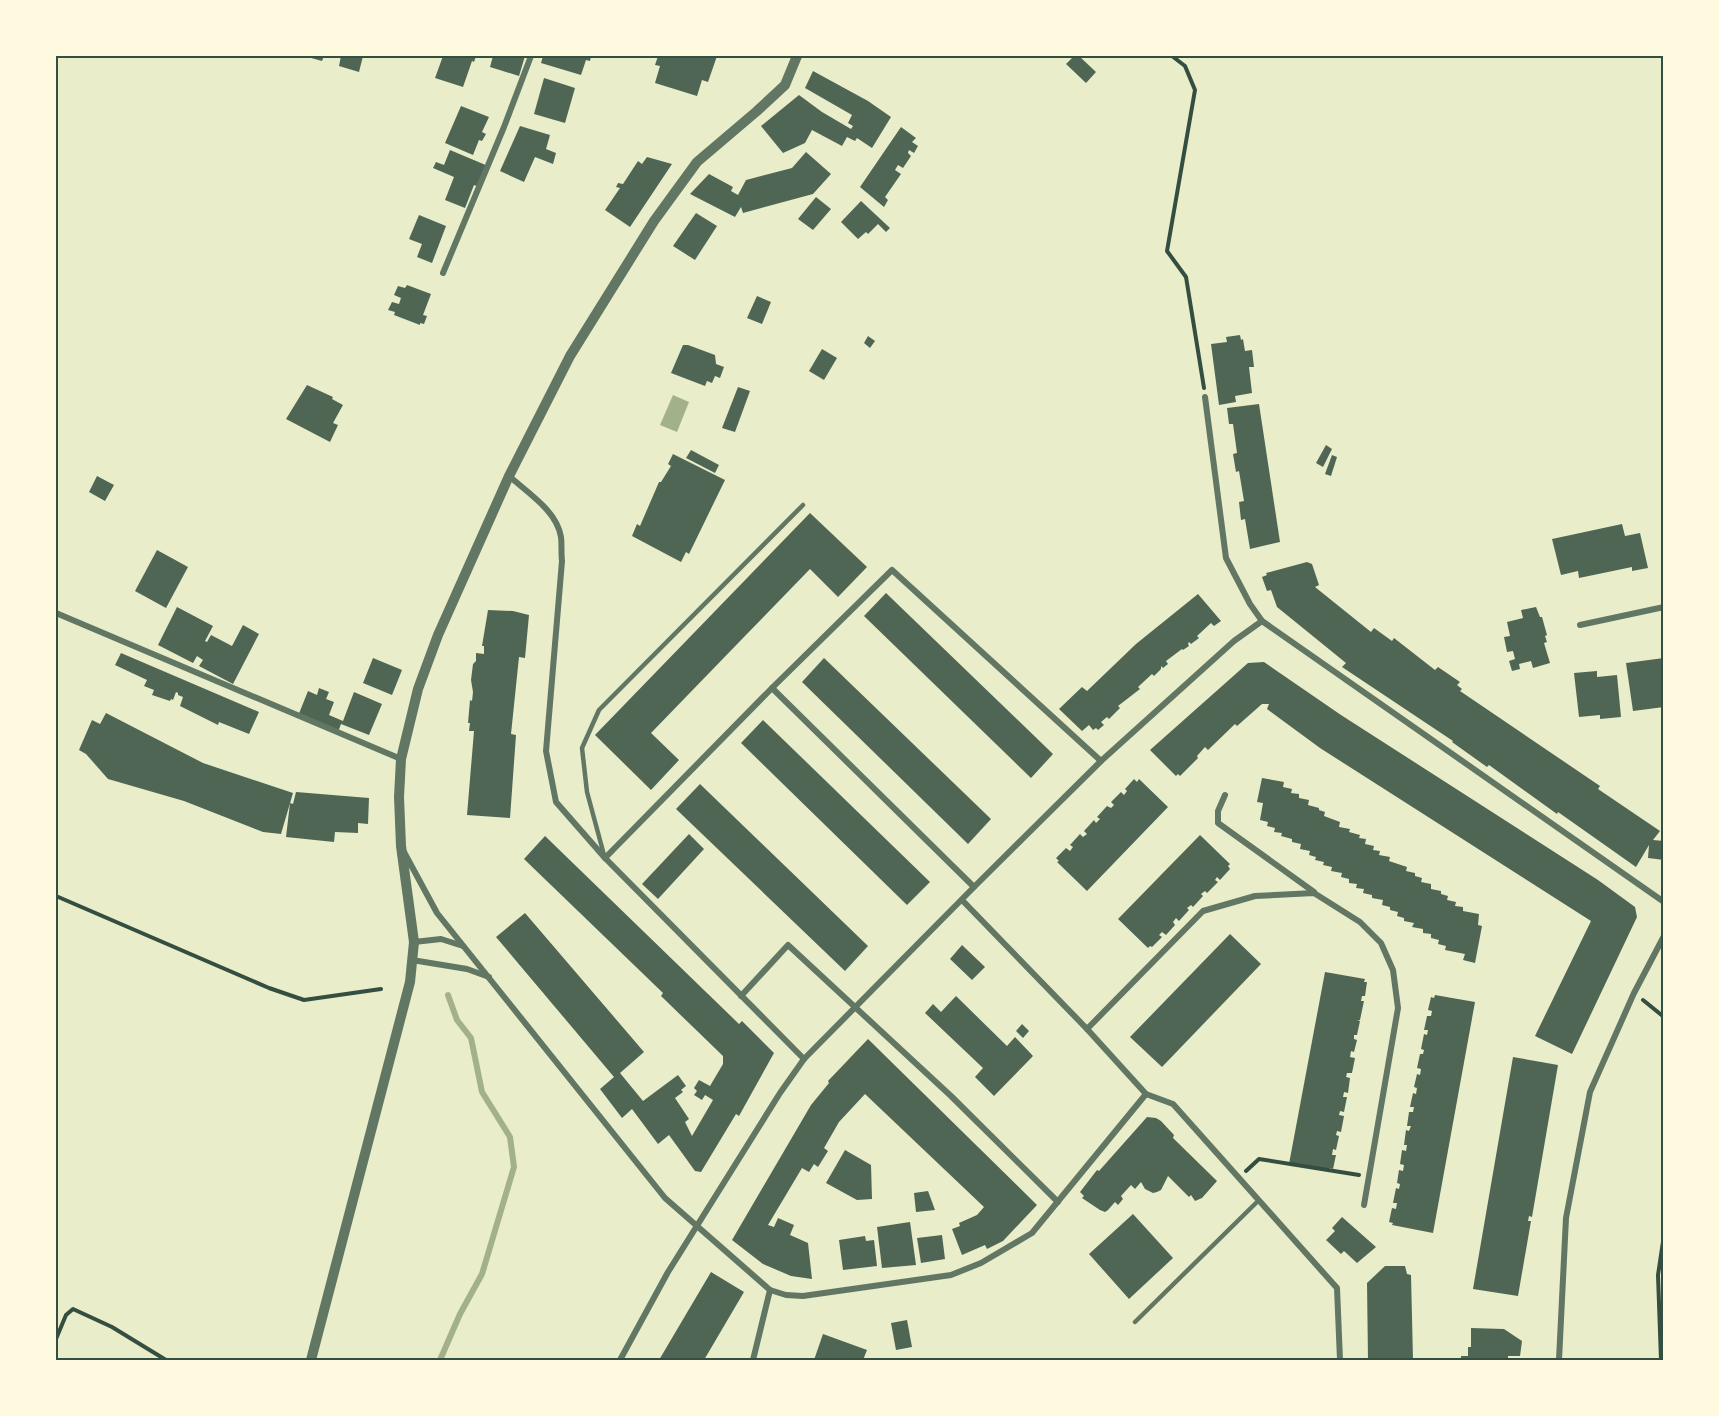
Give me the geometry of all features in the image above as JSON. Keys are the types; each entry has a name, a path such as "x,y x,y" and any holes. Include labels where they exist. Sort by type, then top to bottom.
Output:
{"street":[{"path":"443,273 531,56"},
{"path":"310,1360 410,982 414,942 402,846 399,797 401,759 418,689 438,635 509,476 570,356 654,221 697,162 785,85 796,56"},
{"path":"1205,397 1226,558 1250,604 1262,621 1664,902"},
{"path":"509,476 548,511 556,523 560,536 562,561 546,751 556,802 605,858 804,1059"},
{"path":"605,858 892,570 1101,761"},
{"path":"1580,626 1664,607"},
{"path":"56,613 401,759"},
{"path":"620,1360 668,1272 780,1093 804,1059 1101,761 1234,641 1262,621"},
{"path":"772,688 974,887"},
{"path":"1225,795 1218,811 1218,823 1314,893 1360,922 1381,944 1393,970 1398,1008 1364,1205"},
{"path":"402,846 437,912 665,1198 770,1290 786,1295 803,1296 951,1275 981,1263 1032,1233 1146,1094"},
{"path":"1087,1029 1203,911 1255,896 1314,893"},
{"path":"962,900 1087,1029 1146,1094 1173,1104 1337,1288 1340,1360"},
{"path":"1559,1360 1566,1218 1590,1092 1634,993 1664,936"},
{"path":"414,942 441,939 453,941 466,948"},
{"path":"741,996 788,945 951,1096 1058,1202"},
{"path":"412,960 467,969 489,978"},
{"path":"753,1360 770,1290"}],"lane":[{"path":"605,858 587,792 582,748 599,710 802,505"},
{"path":"1135,1322 1258,1201"}],"path":[{"path":"1172,56 1185,66 1195,90 1167,251 1186,277 1205,397"},
{"path":"56,896 268,988 304,1000 381,989"},
{"path":"1634,993 1664,1017"},
{"path":"1239,1178 1259,1159 1368,1176"},
{"path":"1661,1360 1661,1284 1664,1235"},
{"path":"56,1339 66,1316 73,1309 112,1327 166,1360"}],"shaded area":[{"path":"673,395 689,402 677,432 660,425"}],"building":[{"path":"304,56 324,56 322,61"},
{"path":"341,56 363,56 359,72 339,66"},
{"path":"443,56 476,56 463,87 435,78"},
{"path":"493,56 525,56 519,76 490,67"},
{"path":"543,56 591,56 590,61 586,60 581,75 541,63"},
{"path":"658,56 717,56 708,82 702,80 697,96 655,83 660,66 655,65"},
{"path":"1074,56 1079,56 1096,72 1086,83 1066,64"},
{"path":"813,71 868,101 891,117 872,148 857,138 855,141 847,137 842,146 812,130 805,143 783,153 761,126 799,95 851,129 853,126 848,123 852,115 805,88"},
{"path":"544,78 575,88 565,123 534,114"},
{"path":"461,106 489,117 482,132 486,134 482,141 479,140 473,155 445,143"},
{"path":"520,126 550,135 546,149 556,153 553,164 535,157 524,182 500,171"},
{"path":"901,127 916,138 912,142 918,146 914,153 909,150 908,153 911,156 903,168 898,165 895,170 901,174 885,197 888,200 884,207 860,187"},
{"path":"450,150 488,166 479,187 474,185 465,208 445,200 454,177 433,168 436,162 444,165"},
{"path":"806,152 831,174 813,194 743,213 741,207 735,217 690,194 709,174 733,187 731,191 738,195 746,180 792,168"},
{"path":"647,157 672,164 630,227 605,210 620,188 616,187 618,183 623,184 638,161 642,164"},
{"path":"816,197 831,209 813,230 798,219"},
{"path":"861,201 890,228 886,232 878,224 868,234 866,232 858,239 841,222"},
{"path":"696,213 717,226 695,260 673,246"},
{"path":"419,215 446,226 432,263 417,257 422,244 409,239"},
{"path":"407,285 431,294 423,315 427,316 424,324 420,323 420,325 394,315 395,312 388,310 392,302 399,304 401,298 394,295 398,286 405,288"},
{"path":"757,296 771,302 762,324 747,318"},
{"path":"1240,335 1245,351 1252,350 1254,367 1249,367 1252,393 1235,396 1236,402 1219,405 1211,344 1227,342 1226,337"},
{"path":"868,336 875,341 870,348 864,343"},
{"path":"683,345 715,355 716,364 724,367 720,378 715,376 712,383 707,381 705,386 671,373"},
{"path":"822,349 837,358 824,380 809,371"},
{"path":"307,385 333,397 332,399 343,405 333,423 338,425 330,442 286,419"},
{"path":"738,387 750,391 735,432 722,428"},
{"path":"1259,404 1280,542 1250,549 1245,519 1241,520 1239,502 1244,501 1239,471 1236,472 1233,454 1237,453 1233,424 1229,424 1227,408"},
{"path":"1326,445 1332,449 1323,467 1316,463"},
{"path":"691,450 719,465 715,473 686,458"},
{"path":"673,454 725,480 689,554 686,552 681,562 632,536 637,524 640,526 659,482 671,466 668,464"},
{"path":"1332,455 1337,457 1331,476 1325,474"},
{"path":"97,476 114,485 105,501 89,492"},
{"path":"810,513 867,567 838,597 810,569 651,733 679,760 651,790 595,735"},
{"path":"1622,524 1625,536 1640,533 1648,568 1632,571 1632,567 1579,578 1578,571 1561,575 1552,539"},
{"path":"157,550 188,567 166,608 135,591"},
{"path":"1307,562 1312,564 1319,585 1315,587 1371,632 1374,628 1392,641 1394,638 1435,670 1438,667 1460,682 1457,685 1462,689 1460,691 1600,786 1598,789 1660,831 1653,840 1664,841 1664,860 1648,858 1649,845 1636,867 1342,667 1346,663 1277,607 1271,590 1267,591 1262,577 1267,575 1266,573"},
{"path":"886,593 1053,754 1031,778 864,616"},
{"path":"1198,594 1221,621 1214,626 1211,623 1197,636 1199,638 1191,644 1189,642 1189,646 1166,661 1168,664 1163,668 1161,666 1154,676 1152,674 1138,687 1140,689 1118,706 1120,708 1109,719 1107,717 1101,722 1104,725 1098,730 1096,728 1093,730 1089,725 1082,731 1059,709 1082,687 1087,691 1136,644"},
{"path":"177,607 213,626 205,641 207,642 211,635 232,646 243,625 259,634 233,684 199,666 203,660 197,656 193,663 158,645"},
{"path":"1536,607 1542,617 1547,635 1545,636 1547,642 1544,643 1550,663 1533,668 1531,661 1519,664 1520,669 1512,671 1509,661 1515,659 1513,651 1507,652 1504,637 1510,636 1507,622 1523,618 1521,610"},
{"path":"488,610 513,611 529,615 525,658 519,657 511,734 516,735 510,818 467,815 474,731 469,731 470,723 468,723 473,692 471,680 476,653 484,654 484,646 482,646"},
{"path":"121,653 259,712 249,734 219,722 218,725 180,706 183,697 176,692 173,700 170,701 152,695 154,690 144,686 147,680 115,665"},
{"path":"373,658 402,670 392,695 363,683"},
{"path":"824,658 991,819 968,844 802,682"},
{"path":"1664,658 1664,707 1633,711 1626,663"},
{"path":"1264,662 1341,715 1598,880 1635,907 1637,917 1572,1054 1535,1036 1591,921 1320,748 1267,709 1269,704 1262,704 1237,726 1235,724 1208,750 1205,747 1197,756 1198,758 1180,776 1178,774 1176,776 1150,750 1248,663"},
{"path":"1597,671 1597,677 1617,675 1621,717 1600,719 1600,715 1579,717 1574,673"},
{"path":"319,688 329,692 326,699 334,702 329,715 343,721 354,692 382,704 369,735 341,724 338,732 298,716 308,691 317,695"},
{"path":"106,713 203,763 293,793 281,834 263,832 184,801 108,779 86,754 79,750 92,720 100,724"},
{"path":"763,720 930,882 907,905 741,743"},
{"path":"1262,778 1284,782 1283,787 1292,789 1291,793 1299,794 1299,798 1309,800 1308,805 1325,812 1324,816 1340,822 1339,827 1350,829 1349,832 1366,839 1365,844 1374,846 1373,850 1380,851 1379,855 1390,857 1389,861 1407,867 1406,871 1422,878 1421,882 1431,884 1431,889 1441,891 1441,894 1448,896 1447,900 1456,902 1455,906 1463,907 1463,911 1479,914 1478,925 1482,926 1475,963 1463,960 1465,954 1445,950 1446,946 1438,944 1439,940 1431,938 1431,934 1423,933 1423,929 1412,927 1414,923 1404,921 1404,918 1397,916 1398,912 1382,905 1383,900 1363,893 1364,889 1356,888 1357,884 1349,883 1349,879 1341,877 1342,873 1331,871 1332,867 1323,865 1324,862 1315,860 1316,857 1309,855 1310,851 1300,849 1301,844 1281,836 1282,833 1274,832 1275,828 1267,826 1268,822 1260,820 1263,803 1257,802"},
{"path":"1134,779 1137,782 1139,779 1168,807 1087,891 1057,862 1059,861 1056,858 1066,848 1070,851 1073,847 1070,845 1080,834 1083,837 1087,834 1084,831 1094,820 1096,823 1100,819 1097,817 1107,806 1111,808 1114,805 1111,802 1121,792 1124,795 1127,791 1125,789"},
{"path":"700,784 868,946 845,971 676,809"},
{"path":"296,792 369,798 368,824 358,823 358,833 335,832 334,842 286,837 290,803 293,804"},
{"path":"689,834 704,849 658,899 642,884"},
{"path":"1200,835 1230,864 1228,866 1230,869 1220,880 1217,877 1215,880 1218,882 1207,893 1205,891 1201,894 1203,896 1193,907 1191,905 1187,908 1189,910 1179,921 1176,918 1173,922 1175,925 1166,935 1162,932 1159,935 1162,937 1148,948 1118,919"},
{"path":"545,836 739,1024 742,1021 774,1053 739,1116 736,1114 701,1172 695,1171 669,1135 658,1144 632,1109 622,1118 600,1089 614,1077 496,937 525,913 644,1052 620,1073 643,1101 678,1075 686,1086 681,1090 683,1092 675,1098 689,1119 685,1122 692,1136 713,1100 705,1095 702,1100 694,1095 697,1091 694,1088 699,1080 710,1086 723,1064 723,1056 661,996 663,993 524,859"},
{"path":"1230,934 1261,964 1162,1067 1130,1037"},
{"path":"962,945 985,967 972,980 950,959"},
{"path":"1325,972 1365,979 1364,982 1367,982 1365,996 1362,996 1361,1001 1364,1001 1360,1020 1357,1021 1360,1021 1357,1035 1354,1035 1354,1039 1357,1040 1350,1057 1355,1058 1352,1073 1347,1073 1346,1077 1350,1078 1348,1093 1344,1092 1343,1097 1347,1097 1344,1112 1340,1111 1339,1115 1344,1116 1341,1132 1337,1131 1336,1135 1339,1136 1336,1150 1333,1149 1332,1155 1336,1155 1333,1169 1330,1168 1329,1171 1289,1164"},
{"path":"1435,995 1475,1002 1433,1233 1392,1225 1393,1223 1389,1222 1392,1208 1396,1209 1397,1203 1393,1203 1396,1188 1399,1189 1400,1184 1397,1183 1399,1170 1403,1171 1404,1165 1400,1164 1402,1150 1406,1151 1407,1145 1404,1145 1406,1130 1409,1131 1411,1126 1407,1126 1409,1112 1413,1112 1414,1107 1410,1107 1413,1093 1416,1094 1417,1088 1414,1087 1417,1074 1420,1075 1421,1069 1417,1068 1420,1054 1423,1054 1424,1050 1421,1049 1424,1034 1427,1035 1428,1030 1424,1030 1427,1016 1431,1016 1432,1011 1428,1010 1431,997 1434,998"},
{"path":"956,996 1007,1046 1015,1037 1033,1056 994,1096 975,1077 983,1068 925,1013 933,1004 941,1012"},
{"path":"1022,1024 1029,1031 1023,1038 1016,1031"},
{"path":"868,1039 1037,1205 1003,1241 987,1249 985,1245 962,1255 952,1229 960,1226 959,1223 977,1215 984,1207 865,1094 839,1122 824,1148 828,1151 818,1167 814,1164 809,1172 802,1168 768,1225 774,1227 778,1218 794,1225 790,1235 808,1243 812,1279 791,1276 763,1264 732,1240 811,1105 829,1083 828,1081"},
{"path":"1513,1057 1558,1065 1532,1217 1529,1216 1528,1221 1531,1221 1518,1296 1473,1289"},
{"path":"1147,1117 1161,1121 1174,1135 1173,1138 1217,1181 1202,1198 1195,1201 1168,1176 1161,1190 1153,1193 1145,1189 1141,1182 1135,1189 1131,1185 1121,1196 1123,1199 1118,1205 1115,1202 1105,1212 1100,1210 1082,1198 1084,1196 1080,1192 1097,1170 1099,1171"},
{"path":"845,1150 871,1165 872,1199 857,1200 826,1183"},
{"path":"928,1191 935,1210 916,1212 914,1193"},
{"path":"1133,1214 1173,1258 1129,1299 1089,1254"},
{"path":"1342,1217 1376,1247 1357,1263 1344,1251 1341,1254 1326,1240 1335,1231 1332,1228"},
{"path":"910,1222 916,1265 882,1268 877,1227"},
{"path":"942,1235 945,1259 921,1263 917,1238"},
{"path":"865,1236 866,1241 874,1240 877,1266 843,1270 839,1240"},
{"path":"1385,1266 1405,1266 1407,1274 1411,1275 1413,1360 1368,1360 1367,1283"},
{"path":"711,1272 744,1292 704,1360 700,1358 699,1360 659,1360"},
{"path":"907,1320 912,1347 896,1350 891,1323"},
{"path":"1471,1328 1504,1329 1522,1341 1520,1356 1508,1356 1508,1360 1461,1360 1461,1356 1468,1356 1468,1347 1471,1347"},
{"path":"823,1334 867,1350 863,1360 814,1360"}],"waterway":[{"path":"440,1360 460,1314 482,1274 514,1167 510,1137 482,1092 471,1038 457,1020 448,995"}]}
